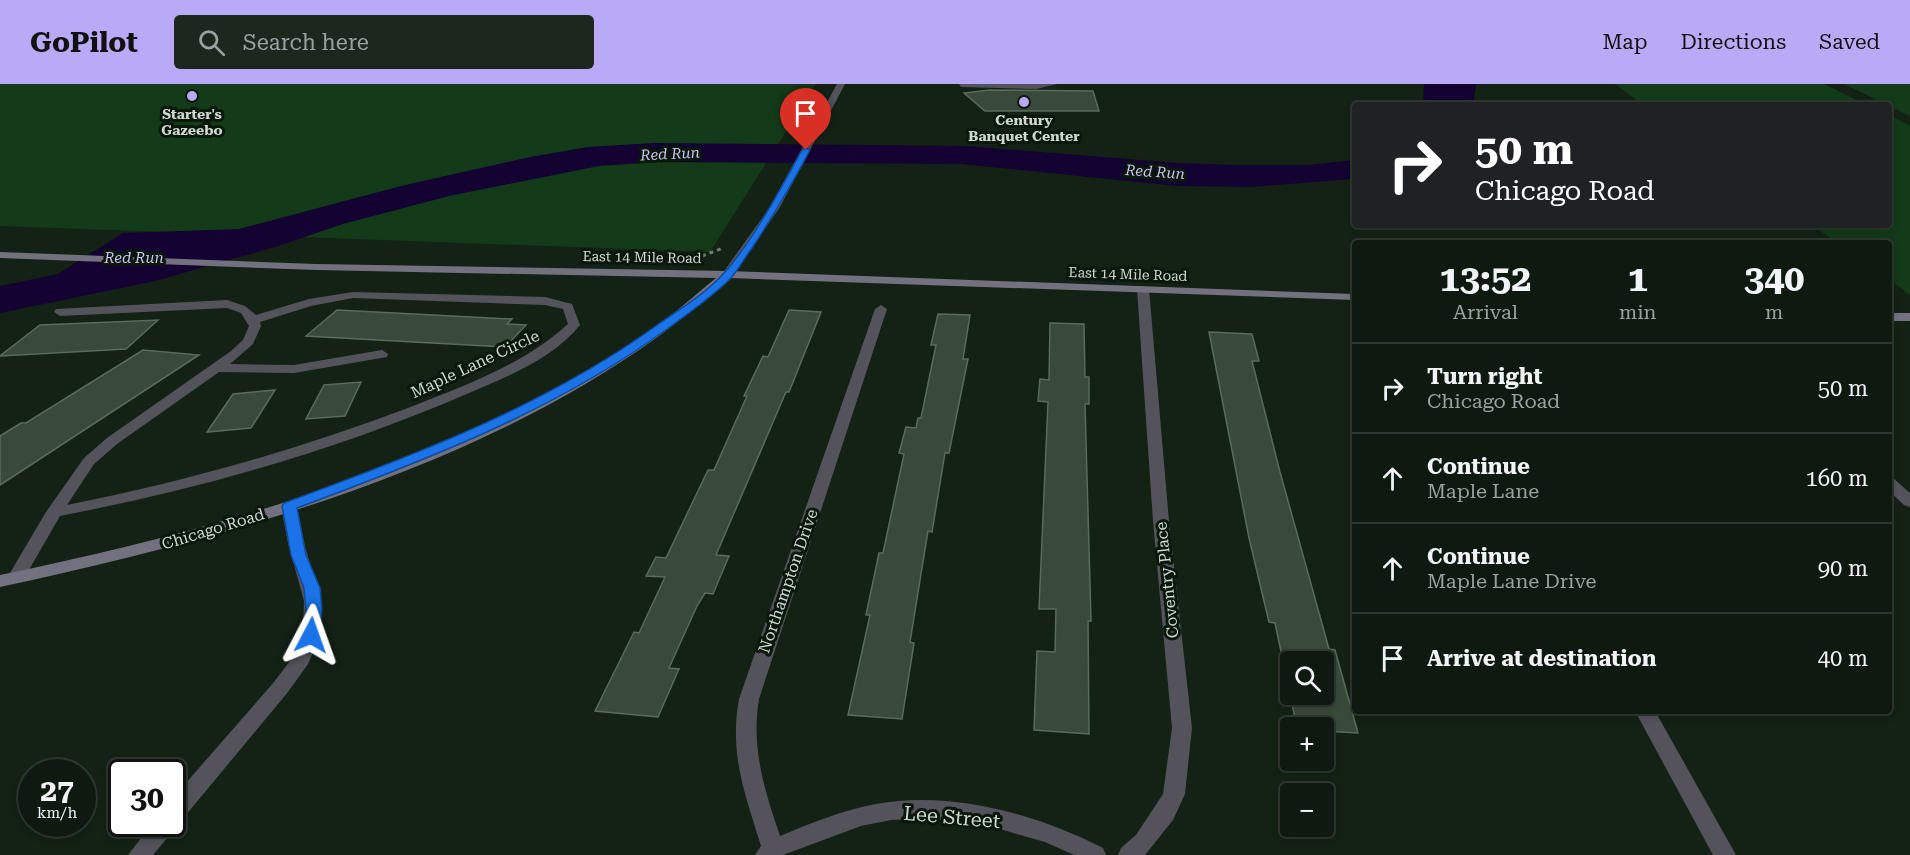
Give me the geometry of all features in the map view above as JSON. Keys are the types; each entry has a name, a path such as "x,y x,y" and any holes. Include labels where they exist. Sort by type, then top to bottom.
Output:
{"main road":[{"name":"East 14 Mile Road","path":"4,255 244,264 728,274 1352,297"},
{"name":"Chicago Road","path":"0,581 156,546 289,506 450,445 537,404 634,347 706,294 728,274"},
{"path":"1892,317 1910,317"}],"street":[{"path":"728,274 744,255 790,180 841,84"},
{"name":"Coventry Place","path":"1130,855 1144,842 1165,813 1173,794 1182,728 1161,521 1143,289"},
{"name":"Maple Lane Circle","path":"54,512 154,493 225,475 373,427 435,403 539,354 571,333 576,324 575,315 568,307 545,302 375,294 333,297 253,320"},
{"path":"16,578 54,512 89,461 218,368 249,340 254,332 253,320 242,307 227,304 60,312"},
{"name":"Northampton Drive","path":"770,852 747,764 744,735 746,711 751,688 783,601 881,309"},
{"path":"218,368 294,369 382,354"},
{"path":"1892,485 1910,502"},
{"path":"186,798 250,723 280,692 301,663 311,635 314,610 312,588 299,555 289,506"},
{"path":"1647,714 1725,855"},
{"name":"Lee Street","path":"770,852 835,824 891,811 930,812 986,818 1034,827 1073,842 1095,855"},
{"path":"139,855 154,837"}],"lane":[{"path":"961,85 1036,87 1054,84"}],"path":[{"path":"696,260 722,249 727,242"}],"green space":[{"path":"0,84 816,84 710,252 0,226"},
{"path":"1615,84 1824,84 1861,102 1640,102"},
{"path":"1844,84 1910,84 1910,116 1892,107 1892,102 1881,102"},
{"path":"1892,117 1910,126 1910,295 1892,281 1892,240 1833,240 1816,228 1892,228"}],"water":[{"path":"1424,84 1476,84 1473,102 1423,102"},
{"name":"Red Run","path":"654,143 966,146 1178,163 1308,165 1352,160 1352,179 1251,187 1177,186 961,164 658,162 599,166 449,196 343,224 275,247 155,281 0,313 0,286 58,274 123,233 239,229 405,185 530,157 588,147"}],"building":[{"name":"Century Banquet Center","path":"990,90 1093,91 1099,111 985,111 964,93"},
{"path":"337,310 512,319 507,324 526,325 505,347 306,336"},
{"path":"789,310 821,312 789,392 786,392 716,555 729,556 713,594 705,593 697,606 669,668 679,669 658,717 595,711 634,632 639,633 665,577 646,576 656,557 666,558 708,470 714,470 747,396 744,396 763,356 768,357"},
{"path":"938,314 970,315 963,359 968,359 949,453 945,453 932,532 928,531 910,642 914,643 902,719 848,715 870,615 866,615 879,553 883,553 904,454 899,453 906,427 916,428 918,418 921,418 936,345 931,345"},
{"path":"158,320 126,349 0,356 40,325"},
{"path":"1050,323 1084,324 1085,377 1089,377 1089,404 1085,404 1091,621 1088,621 1089,734 1034,730 1037,651 1055,652 1056,609 1039,609 1048,402 1038,401 1040,379 1049,380"},
{"path":"1209,332 1252,334 1259,361 1252,361 1280,472 1329,649 1335,650 1358,733 1334,732 1334,717 1295,717 1292,705 1334,705 1334,651 1281,651 1275,623 1269,622 1249,538"},
{"path":"143,350 199,355 0,485 0,436 21,423 26,423"},
{"path":"361,382 345,416 306,419 324,385"},
{"path":"275,390 251,428 207,432 233,394"}],"place":[{"name":"Starter's Gazeebo","path":"192,96"},
{"name":"Century Banquet Center","path":"1024,102"}],"route":[{"path":"311,635 314,610 312,588 299,555 289,506 408,462 491,427 564,390 641,342 706,294 728,274 744,255 775,207 806,150"}]}
